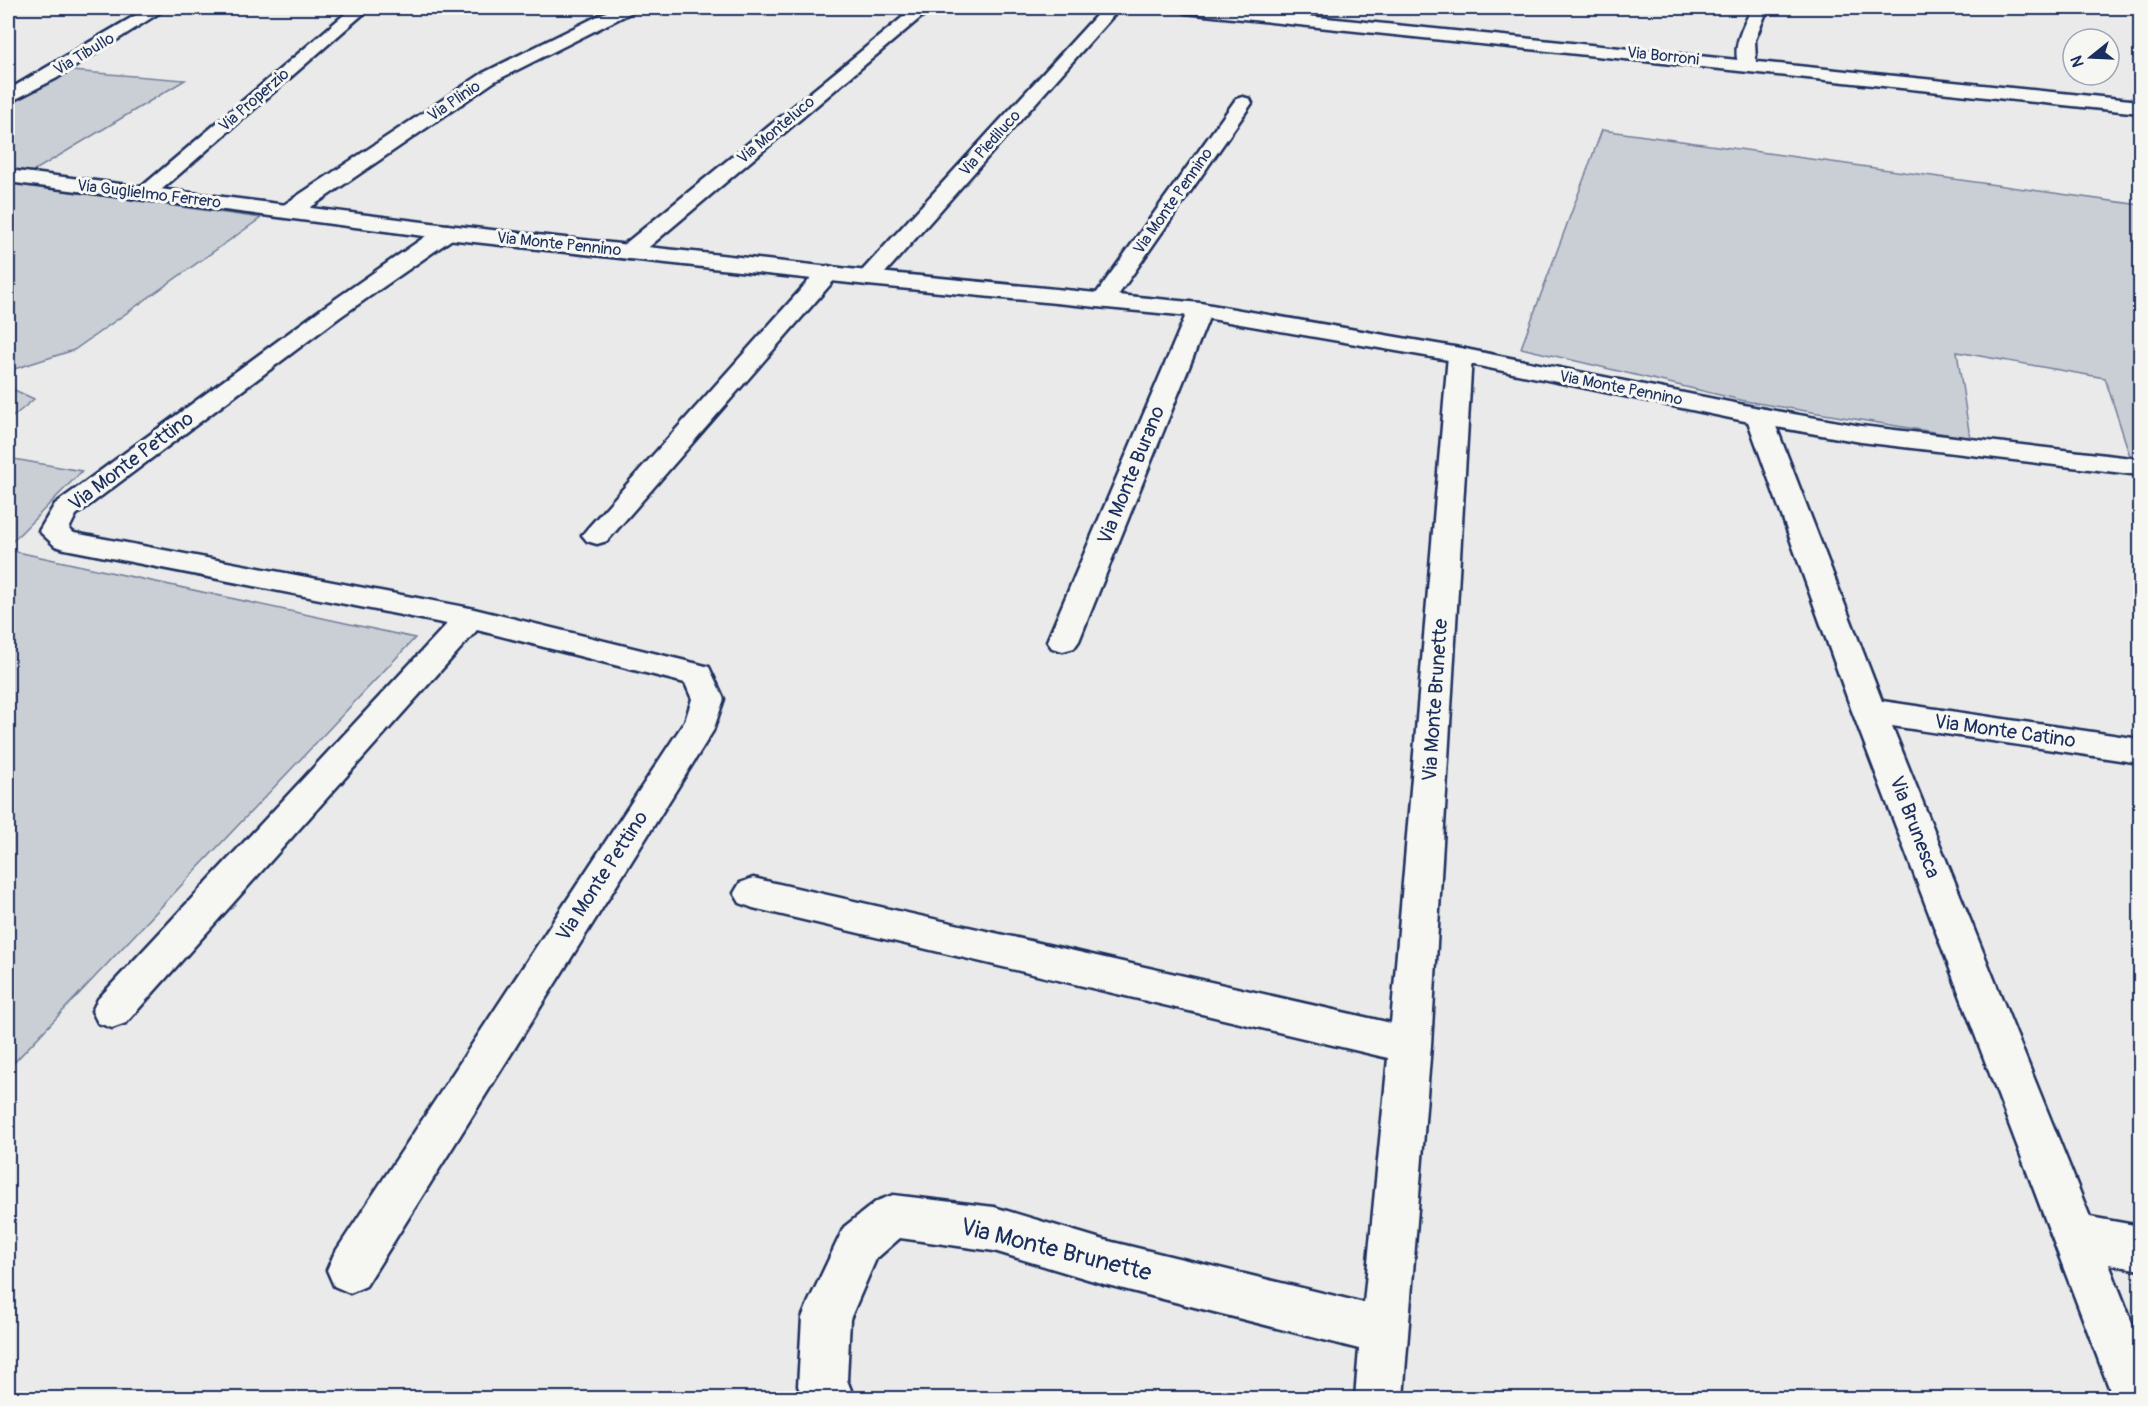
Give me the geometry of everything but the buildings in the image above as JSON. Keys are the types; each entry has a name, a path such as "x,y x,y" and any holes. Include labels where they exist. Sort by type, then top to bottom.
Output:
{"street":[{"name":"Via Tibullo","path":"8,97 51,74 159,8"},
{"name":"Via Properzio","path":"146,193 362,8"},
{"name":"Via Plinio","path":"290,211 489,77 626,8"},
{"name":"Via Monteluco","path":"629,252 924,8"},
{"name":"Via Piediluco","path":"868,278 1112,8"},
{"name":"Via Borroni","path":"1185,8 1747,64 2140,107"},
{"path":"1747,64 1746,40 1760,8"},
{"name":"Via Monte Pennino","path":"1104,299 1243,103"},
{"name":"Via Guglielmo Ferrero","path":"8,176 290,211"},
{"name":"Via Monte Pennino","path":"290,211 447,232 629,252 1200,310 1460,356 1759,416 1862,434 2140,467"},
{"name":"Via Monte Pettino","path":"350,1270 701,723 708,699 698,675 470,618 64,540 53,531 64,510 332,312 447,232"},
{"path":"597,535 828,273"},
{"name":"Via Monte Burano","path":"1063,641 1200,310"},
{"name":"Via Monte Brunette","path":"1379,1398 1410,1045 1460,356"},
{"name":"Via Brunesca","path":"1759,416 1869,711 2138,1398"},
{"path":"112,1011 470,618"},
{"name":"Via Monte Catino","path":"1869,711 2140,751"},
{"path":"753,893 1410,1045"},
{"name":"Via Monte Brunette","path":"830,1398 822,1386 826,1318 860,1244 894,1216 994,1229 1104,1262 1384,1332"},
{"path":"2075,1236 2140,1248"}],"shaded area":[{"path":"58,70 185,80 22,178 8,176 8,98"},
{"path":"1602,130 2140,205 2140,460 2131,459 2105,378 1957,352 1970,438 1745,401 1521,348"},
{"path":"8,183 261,218 74,350 8,371"},
{"path":"8,387 34,399 8,421"},
{"path":"8,458 82,471 8,546"},
{"path":"8,550 415,638 8,1069"}]}
